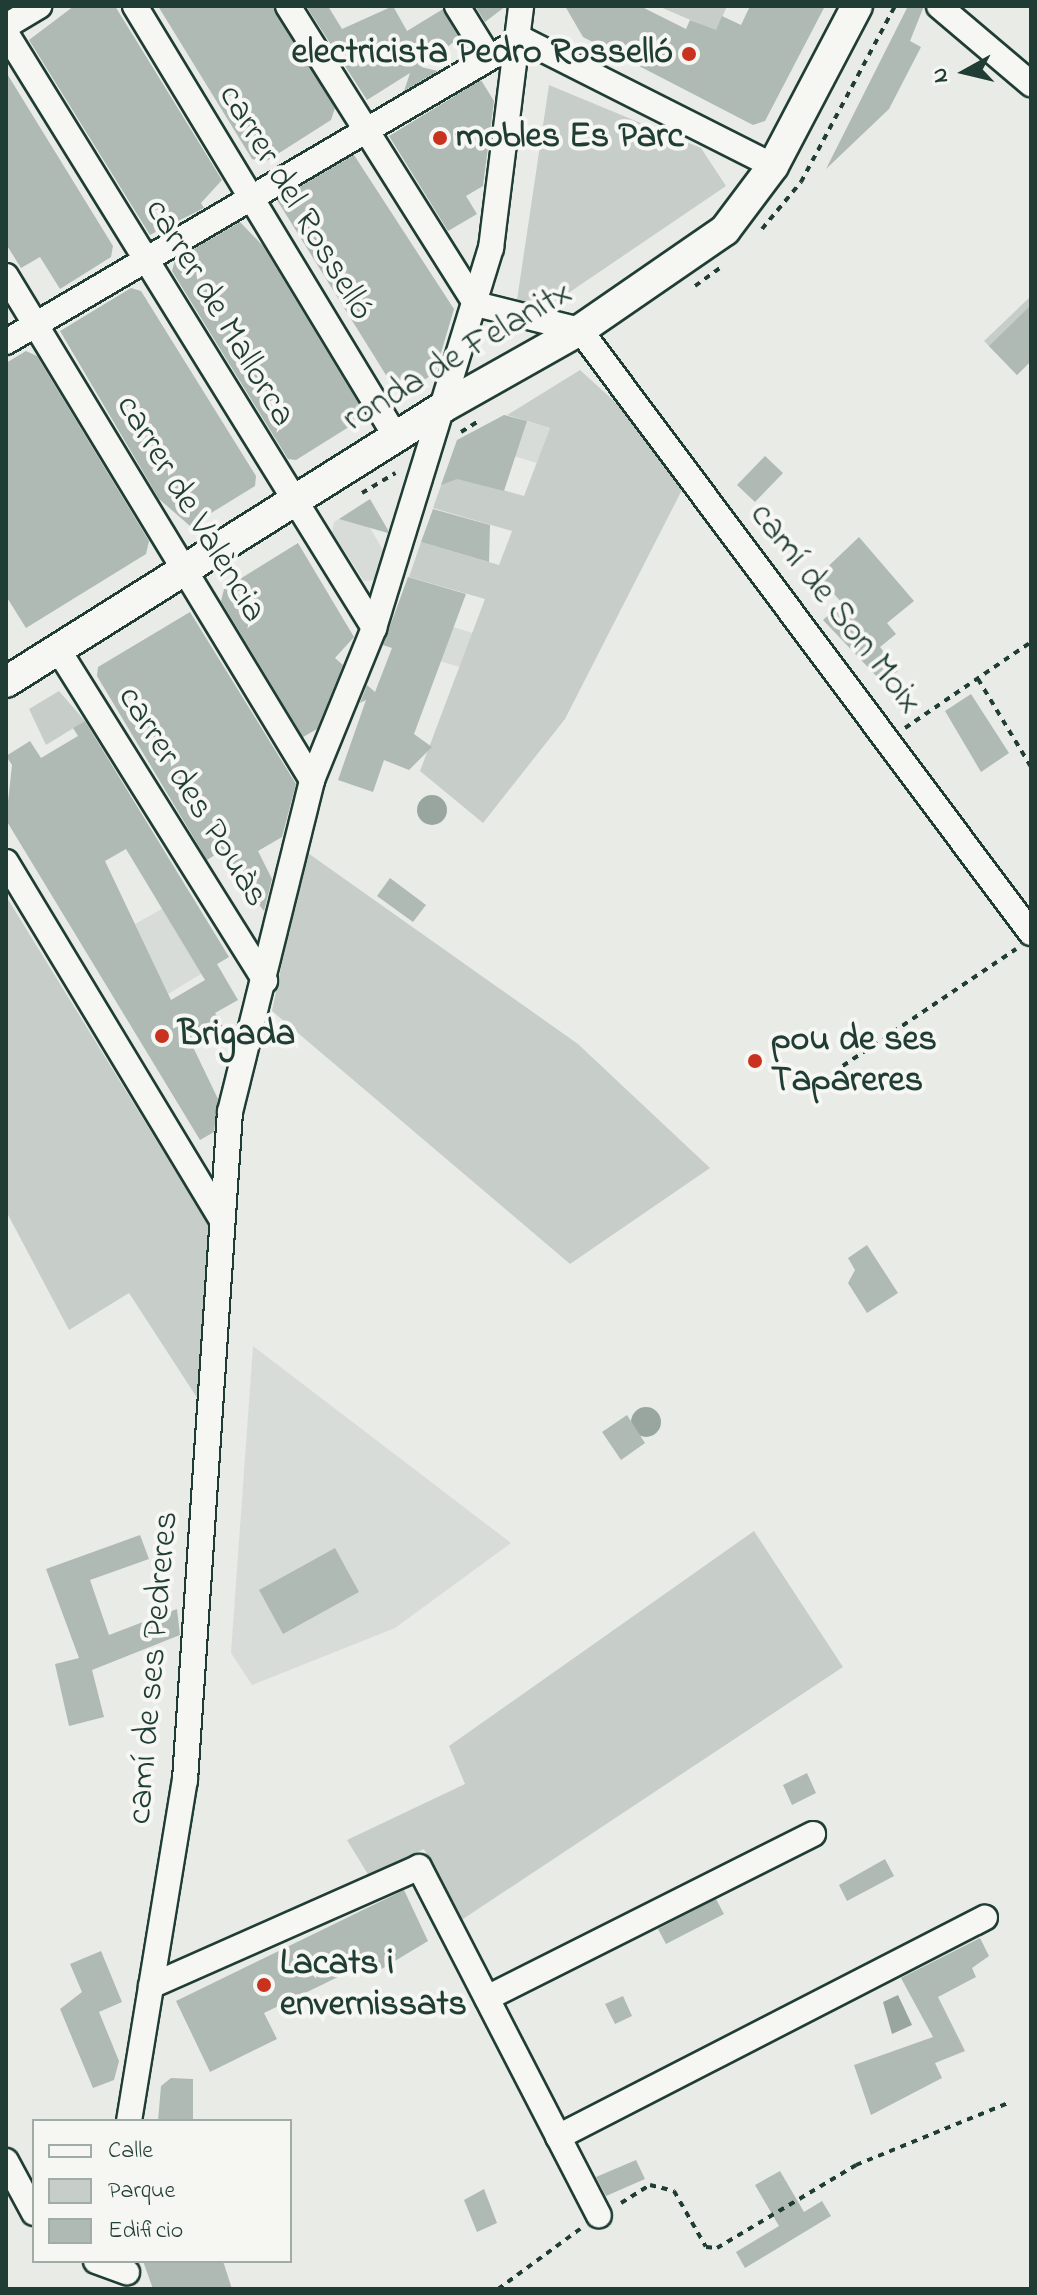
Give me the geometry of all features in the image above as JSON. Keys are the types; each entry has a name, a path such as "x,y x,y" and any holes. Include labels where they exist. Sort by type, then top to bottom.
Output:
{"main road":[{"name":"ronda de Felanitx","path":"6,682 445,406 580,330 725,230 773,166 857,6"}],"street":[{"path":"6,26 39,6"},
{"name":"carrer del Rosselló","path":"135,6 396,437"},
{"path":"288,6 476,304 580,330"},
{"path":"457,6 486,53"},
{"name":"camí de ses Pedreres","path":"129,2119 185,1780 230,1112 265,981 312,780 374,628 476,304 522,39 521,6"},
{"path":"939,6 1031,84"},
{"name":"carrer de Mallorca","path":"6,33 293,503 374,628"},
{"path":"6,342 486,53 522,39 773,166"},
{"name":"carrer de València","path":"6,276 312,780"},
{"name":"camí de Son Moix","path":"580,330 890,738 1031,933"},
{"name":"carrer des Pouàs","path":"59,651 265,981"},
{"path":"6,862 221,1218"},
{"path":"487,1998 813,1834"},
{"path":"151,1986 419,1867 599,2215"},
{"path":"558,2137 985,1918"},
{"path":"6,2161 32,2209"},
{"path":"101,2263 128,2274"}],"path":[{"path":"890,738 1031,642"},
{"path":"978,679 1031,767"},
{"path":"813,1086 1031,939"},
{"path":"498,2289 599,2215 650,2185 674,2191 706,2247 717,2248 856,2165 1010,2102"}],"shaded area":[{"path":"504,415 550,428 537,463 463,441"},
{"path":"358,507 383,550 374,580 364,581 332,532 334,522"},
{"path":"397,610 473,633 460,667 384,645"},
{"path":"432,795 443,799 447,810 443,821 432,825 421,821 417,810 421,799"},
{"path":"190,893 229,957 168,994 135,924"},
{"path":"253,1346 511,1543 395,1628 252,1685 231,1653"},
{"path":"646,1407 656,1412 661,1422 656,1432 646,1437 636,1432 631,1422 636,1412"},
{"path":"898,1995 912,2025 892,2034 883,2002"}],"green space":[{"path":"658,6 727,6 716,31"},
{"path":"549,85 701,148 726,186 536,315 517,300"},
{"path":"1031,296 1031,361 1017,375 984,341"},
{"path":"580,370 636,421 685,484 565,719 483,823 420,771 485,599 409,577 421,542 499,565 512,531 433,508 445,474 524,496 550,428 507,415"},
{"path":"59,691 85,721 46,745 29,709"},
{"path":"305,851 578,1044 710,1168 570,1264 272,1011"},
{"path":"6,896 217,1239 205,1410 129,1293 69,1330 6,1211"},
{"path":"754,1531 843,1667 460,1921 424,1849 369,1876 347,1840 465,1784 449,1746"}],"building":[{"path":"74,6 115,6 222,180 201,203 204,208 150,235 29,40"},
{"path":"158,6 273,6 335,108 331,120 265,162 252,159"},
{"path":"306,6 328,6 342,29 393,6 407,31 443,9 459,38 421,67 438,71 404,91 410,73 367,100"},
{"path":"475,6 506,6 485,22"},
{"path":"565,6 640,6 686,29 690,20 716,30 722,16 741,25 750,6 825,6 765,121 753,125 583,37"},
{"path":"908,6 924,6 910,41 921,47 889,109 826,169"},
{"path":"6,72 113,246 111,257 60,289 40,257 21,268 6,244"},
{"name":"mobles Es Parc","path":"481,80 494,101 483,186 466,196 477,214 448,231 389,136"},
{"path":"354,155 454,309 435,373 399,396 277,200"},
{"path":"240,222 263,246 363,411 360,420 296,460 288,459 172,271 175,260"},
{"path":"131,288 141,291 256,476 255,486 190,526 159,499 60,331"},
{"path":"1031,305 1031,361 1017,375 989,346"},
{"path":"26,351 37,356 149,541 146,554 26,628 6,596 6,363"},
{"path":"504,415 527,421 504,491 457,479 441,485 457,440"},
{"path":"765,456 783,473 755,502 737,485"},
{"path":"370,499 388,530 388,533 339,519"},
{"path":"433,509 490,525 489,562 421,542"},
{"path":"859,537 914,601 887,623 896,634 880,647 898,671 883,683 823,620 842,603 818,576"},
{"path":"298,543 354,637 335,658 343,665 317,729 303,737 221,601 224,589"},
{"path":"408,577 466,594 414,734 432,747 409,770 384,760 373,792 338,780 366,700 360,703 367,685 375,692 392,648 383,645"},
{"path":"190,612 296,784 282,837 258,851 272,879 264,911 218,853 207,860 97,676 98,667"},
{"path":"971,694 1009,753 981,772 945,711"},
{"path":"85,721 229,957 217,964 238,1000 215,1013 225,1030 193,1047 218,1099 214,1132 200,1140 6,820 12,765 6,756 30,741 41,758 78,736 73,728","holes":["126,849 205,980 171,1000 105,861"]},
{"path":"390,878 426,905 413,922 377,896"},
{"path":"867,1245 898,1293 867,1313 848,1283 855,1270 848,1258"},
{"path":"627,1415 645,1443 621,1460 602,1432"},
{"path":"140,1535 149,1559 90,1580 109,1635 177,1609 180,1635 92,1670 104,1717 69,1726 55,1664 79,1658 46,1569"},
{"path":"335,1548 359,1592 283,1634 259,1590"},
{"path":"807,1773 816,1793 792,1805 783,1785"},
{"path":"885,1859 894,1876 847,1901 839,1885"},
{"name":"Lacats i envernissats","path":"404,1890 428,1941 380,1970 375,1959 264,2013 277,2039 210,2072 176,2001"},
{"path":"716,1899 724,1914 666,1944 658,1929"},
{"path":"980,1938 989,1956 972,1968 976,1977 938,1997 965,2051 935,2063 942,2078 871,2115 854,2065 933,2037 901,1978"},
{"path":"101,1951 122,2002 99,2012 119,2061 114,2080 93,2088 60,2009 82,1992 70,1964"},
{"path":"623,1996 632,2016 615,2024 605,2004"},
{"path":"171,2078 193,2079 193,2119 158,2119 161,2086"},
{"path":"636,2160 645,2179 606,2196 596,2177"},
{"path":"780,2171 804,2212 822,2201 831,2216 745,2268 736,2252 779,2226 755,2185"},
{"path":"484,2189 497,2223 477,2232 464,2200"},
{"path":"144,2263 224,2263 232,2289 153,2289"}],"place":[{"name":"electricista Pedro Rosselló","path":"689,54"},
{"name":"mobles Es Parc","path":"440,138"},
{"name":"Brigada","path":"162,1036"},
{"name":"pou de ses Tapareres","path":"755,1061"},
{"name":"Lacats i envernissats","path":"264,1985"}]}
